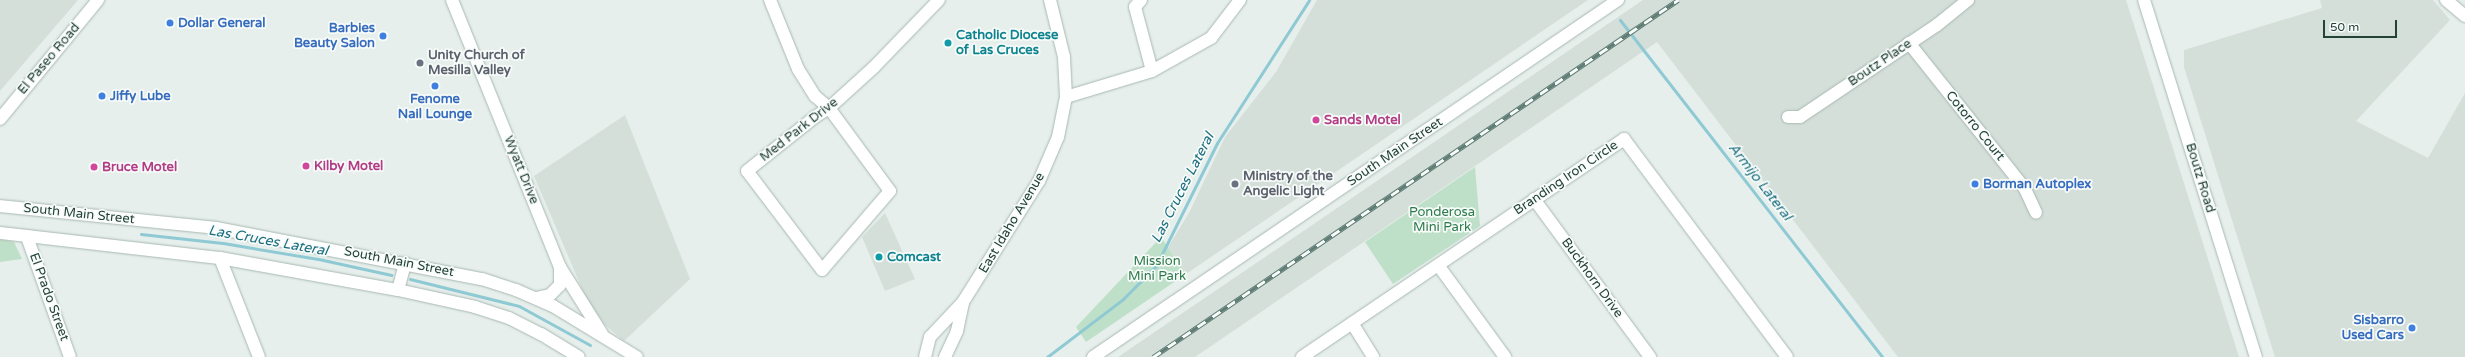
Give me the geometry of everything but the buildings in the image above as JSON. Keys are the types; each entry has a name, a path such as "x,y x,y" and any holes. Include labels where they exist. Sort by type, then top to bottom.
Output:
{"street":[{"name":"El Paseo Road","path":"0,119 98,0"},
{"name":"Wyatt Drive","path":"452,0 560,268 602,334"},
{"path":"770,0 798,69 815,96 829,108"},
{"name":"Med Park Drive","path":"829,108 890,191 822,270 747,171 815,117 829,108 874,67 939,0"},
{"path":"1141,0 1135,7 1152,71"},
{"path":"1066,97 1152,71 1211,38 1240,0"},
{"name":"South Main Street","path":"1093,357 1618,0"},
{"name":"Boutz Place","path":"1788,117 1800,117 1909,43 1968,0"},
{"name":"Boutz Road","path":"2144,0 2256,357"},
{"path":"2446,0 2465,16"},
{"name":"East Idaho Avenue","path":"925,357 930,337 963,302 1039,181 1058,137 1066,97 1064,57 1053,2"},
{"name":"Cotorro Court","path":"1909,43 2025,189 2036,213"},
{"name":"Branding Iron Circle","path":"1302,357 1624,139 1787,357"},
{"name":"Buckhorn Drive","path":"1534,200 1650,357"},
{"name":"South Main Street","path":"0,206 216,228 405,263 482,279 536,298 602,334 637,357"},
{"path":"0,233 220,258 398,290 475,307 509,318 541,334 579,357"},
{"name":"El Prado Street","path":"27,237 70,357"},
{"path":"220,258 259,357"},
{"path":"398,290 405,263"},
{"path":"1438,265 1505,357"},
{"path":"536,298 550,295 560,285 560,268"},
{"name":"East Idaho Avenue","path":"945,357 957,331 963,302"},
{"path":"1352,323 1373,357"}],"shaded area":[{"path":"0,0 78,0 0,91"},
{"path":"1317,0 1588,0 1186,274 1168,247 1189,213 1225,137 1276,72"},
{"name":"Borman Autoplex","path":"1643,0 2126,0 2239,357 1898,357 1657,42 1195,357 1118,357"},
{"path":"2320,0 2433,0 2450,20 2356,121 2428,158 2465,93 2465,357 2275,357 2184,67 2184,50 2322,8"},
{"path":"625,115 690,279 624,341 605,325 586,298 534,176"},
{"path":"885,213 915,279 885,291 862,237"}],"green space":[{"name":"Ponderosa Mini Park","path":"1475,167 1480,226 1393,284 1365,242"},
{"name":"Mission Mini Park","path":"1161,237 1186,274 1086,342 1076,327"},
{"path":"0,239 14,242 22,259 0,262"}],"waterway":[{"name":"Las Cruces Lateral","path":"1047,357 1123,299 1156,266 1217,143 1309,0"},
{"name":"Armijo Lateral","path":"1620,20 1882,357"},
{"name":"Las Cruces Lateral","path":"141,234 223,243 323,260 391,275"},
{"name":"Las Cruces Lateral","path":"410,279 519,306 590,345"}],"railway":[{"path":"1153,357 1678,0"}],"place":[{"name":"Dollar General","path":"170,23"},
{"name":"Barbies Beauty Salon","path":"383,36"},
{"name":"Catholic Diocese of Las Cruces","path":"948,43"},
{"name":"Unity Church of Mesilla Valley","path":"420,63"},
{"name":"Fenome Nail Lounge","path":"435,86"},
{"name":"Jiffy Lube","path":"102,96"},
{"name":"Sands Motel","path":"1316,120"},
{"name":"Kilby Motel","path":"306,166"},
{"name":"Bruce Motel","path":"94,167"},
{"name":"Ministry of the Angelic Light","path":"1235,184"},
{"name":"Borman Autoplex","path":"1975,184"},
{"name":"Comcast","path":"879,257"},
{"name":"Sisbarro Used Cars","path":"2412,328"}]}
